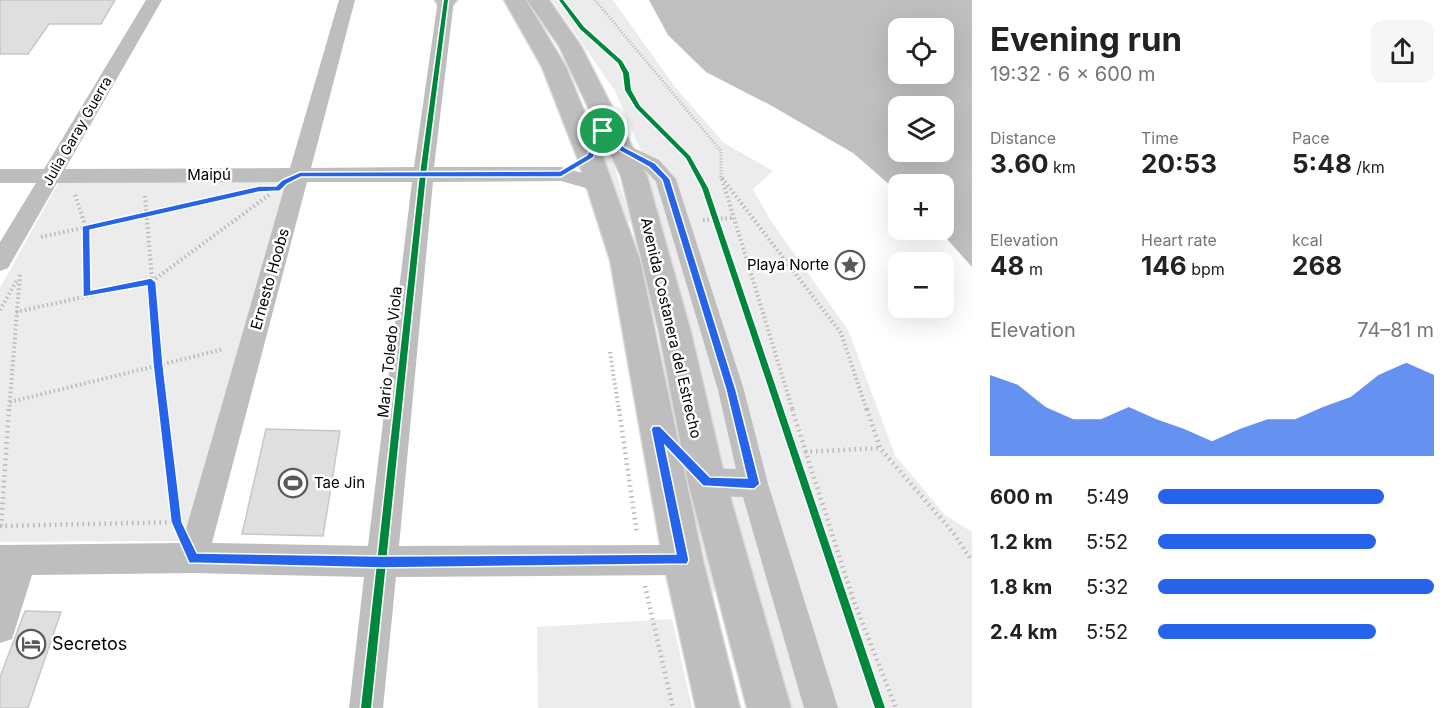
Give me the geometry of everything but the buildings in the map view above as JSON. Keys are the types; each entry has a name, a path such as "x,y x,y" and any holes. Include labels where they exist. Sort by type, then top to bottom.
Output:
{"main road":[{"name":"Avenida Costanera del Estrecho","path":"522,3 570,46 634,176 675,332 707,483 764,691"},
{"name":"Avenida Costanera del Estrecho","path":"522,3 554,67 595,171 625,260 683,560 718,708"},
{"path":"595,171 608,120"},
{"path":"657,429 707,483"},
{"path":"683,560 764,691"}],"street":[{"name":"Julia Garay Guerra","path":"0,262 154,0"},
{"name":"Ernesto Hoobs","path":"194,558 347,0"},
{"name":"Mario Toledo Viola","path":"366,708 423,174 446,0"},
{"path":"621,149 652,165 666,179 731,390 754,484 821,708"},
{"name":"Maipú","path":"0,176 561,174 595,171"},
{"path":"561,174 595,171"},
{"path":"707,483 754,484"},
{"path":"0,627 11,559 194,558 381,562 683,560"}],"path":[{"path":"596,0 721,151 721,177 805,452 853,599 896,708"},
{"path":"16,312 151,282 284,182 300,175"},
{"path":"51,176 72,185 86,228 86,295"},
{"path":"721,177 841,333 880,448 955,535 972,561"},
{"path":"144,190 148,214 158,364 176,522 194,558"},
{"path":"37,238 226,196"},
{"path":"712,209 719,230"},
{"path":"0,310 24,267"},
{"path":"19,276 0,527 176,522"},
{"path":"10,402 158,364 252,344"},
{"path":"610,348 645,590 673,708"},
{"path":"0,426 7,420"},
{"path":"805,452 880,448"},
{"path":"176,522 180,511"},
{"path":"825,542 847,609"}],"shaded area":[{"path":"552,0 613,0 675,87 724,143 773,171 753,189 769,218 848,330 895,455 945,515 972,532 972,708 789,708 734,524 642,176 641,151 615,91"},
{"path":"649,0 972,0 972,267 948,240 954,240 954,174 888,174 888,183 853,153 772,106 706,72 668,35"},
{"path":"606,139 631,221 623,222 604,160"},
{"path":"278,176 284,182 287,194 185,541 0,542 0,288 59,182"},
{"path":"689,513 703,526 716,593 701,583"},
{"path":"672,619 692,708 538,708 537,627"}],"cycle path":[{"path":"366,708 423,174 446,0"},
{"path":"561,0 582,28 620,62 626,73 628,90 638,107 688,157 705,188 880,708"}],"place":[{"name":"Playa Norte","path":"850,265"},
{"name":"Tae Jin","path":"293,483"},
{"name":"Secretos","path":"31,644"}],"route":[{"path":"608,120 621,149 652,165 666,179 731,390 754,484 707,483 657,429 683,560 381,562 194,558 176,522 151,282 86,295 86,228 259,189 278,189 284,182 300,175 561,174 590,157 603,131 608,120"}]}
